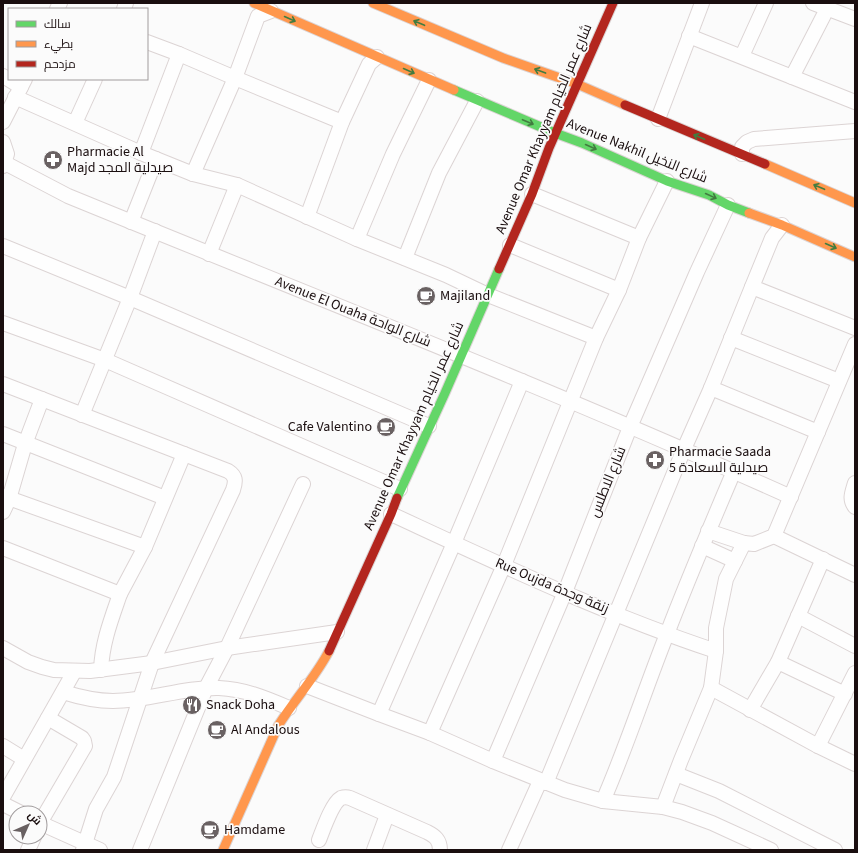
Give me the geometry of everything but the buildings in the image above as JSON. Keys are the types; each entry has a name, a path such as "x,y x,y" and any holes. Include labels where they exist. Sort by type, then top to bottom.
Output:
{"street":[{"name":"Avenue Nakhil شارع النخيل","path":"254,3 555,134 582,143 667,181 709,195 728,205 782,225 855,257"},
{"path":"373,3 503,58 577,84 855,203"},
{"name":"Avenue Omar Khayyam شارع عمر الخيام","path":"222,850 278,726 289,708 307,686 322,664 337,632 510,245 532,194 555,134 613,3"},
{"path":"658,119 702,3"},
{"path":"742,56 766,3"},
{"path":"813,3 855,20"},
{"path":"792,77 827,9"},
{"path":"193,174 235,78 258,16 271,11"},
{"path":"689,36 855,102"},
{"path":"148,42 342,122"},
{"path":"141,153 179,54"},
{"path":"307,217 342,122 369,64 377,57"},
{"path":"9,80 75,123 141,153 193,174 237,185 356,239 446,275 488,295 596,338"},
{"path":"75,123 95,80"},
{"path":"356,239 429,80"},
{"path":"3,122 20,88"},
{"path":"405,258 439,173 477,100"},
{"path":"742,154 742,147 747,142 754,139 855,131"},
{"path":"3,142 7,154 4,164"},
{"path":"131,222 156,159"},
{"name":"Avenue El Ouaha شارع الواحة","path":"4,164 68,196 522,381 684,449 791,497"},
{"path":"430,733 504,565 596,338 619,290 639,238 667,181"},
{"path":"209,254 237,185"},
{"path":"532,194 639,238"},
{"name":"شارع الاطلس","path":"493,761 565,592 630,427 697,272 728,205"},
{"path":"509,850 543,782 617,614 772,238 782,225"},
{"path":"82,415 106,360 155,231"},
{"path":"510,245 619,290"},
{"path":"3,246 130,298 429,426"},
{"path":"752,287 855,328"},
{"path":"3,323 106,360 400,489"},
{"path":"731,338 839,381"},
{"path":"708,531 744,543 754,544 774,536 855,344"},
{"path":"379,714 454,543 522,381"},
{"path":"3,384 228,471 234,476 236,482 152,663 114,777 96,809 84,847"},
{"path":"711,388 818,432"},
{"path":"3,512 6,498 42,399"},
{"path":"3,434 25,444 165,498"},
{"path":"102,670 102,656 106,636 120,594 145,548 184,454"},
{"path":"603,801 666,635 734,471"},
{"path":"855,483 851,494 851,500 855,507"},
{"path":"140,850 206,688 227,648 303,484"},
{"path":"6,498 145,548"},
{"name":"Rue Oujda زنقة وجدة","path":"391,514 565,592 666,635 716,651"},
{"path":"774,536 823,558 855,575"},
{"path":"663,807 711,688 716,651 716,628 726,579 744,543"},
{"path":"702,546 735,560"},
{"path":"3,548 120,594"},
{"path":"750,710 778,662 823,558"},
{"path":"798,616 855,646"},
{"path":"3,648 28,662 42,667 74,672 102,670 152,663 227,648 337,632"},
{"path":"778,662 845,694"},
{"path":"3,797 74,672"},
{"path":"818,746 855,673"},
{"path":"307,686 430,733 543,782 586,797 603,801 663,807 712,823 771,850"},
{"path":"62,692 84,698 114,701 206,688 234,689 264,697 289,708"},
{"path":"711,688 818,746 855,764"},
{"path":"48,718 82,738 85,746 48,809"},
{"path":"3,746 24,759"},
{"path":"676,774 718,791 835,850"},
{"path":"319,840 333,808 341,798 350,798 433,835 438,839 440,850"},
{"path":"374,850 388,815"},
{"path":"48,827 84,847 100,850"}],"traffic: fast":[{"path":"454,90 582,143 667,181 709,195 728,205 749,213"},
{"path":"397,498 499,269"}],"traffic: slow":[{"path":"254,3 454,90"},
{"path":"373,3 503,58 577,84 625,105"},
{"path":"765,164 855,203"},
{"path":"749,213 782,225 855,257"},
{"path":"223,850 278,726 329,651"}],"traffic: jam":[{"path":"499,269 532,194 549,148 613,3"},
{"path":"625,105 765,164"},
{"path":"329,651 397,498"}],"place":[{"name":"Pharmacie Al Majd صيدلية المجد","path":"53,160"},
{"name":"Majiland","path":"426,296"},
{"name":"Cafe Valentino","path":"386,427"},
{"name":"Pharmacie Saada 5 صيدلية السعادة","path":"655,460"},
{"name":"Snack Doha","path":"192,705"},
{"name":"Al Andalous","path":"217,730"},
{"name":"Hamdame","path":"210,830"}]}
